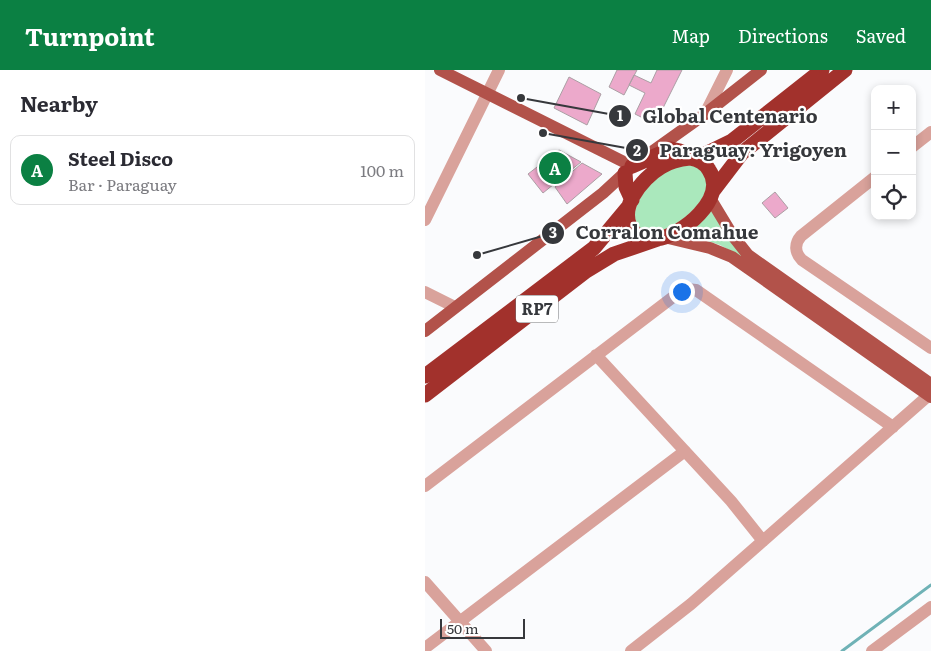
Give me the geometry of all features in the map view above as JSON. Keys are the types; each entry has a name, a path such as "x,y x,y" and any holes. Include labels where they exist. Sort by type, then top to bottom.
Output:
{"highway":[{"name":"RP7","path":"425,376 594,248 651,173 668,163 693,158 732,140 822,70"},
{"name":"RP7","path":"425,395 586,271 614,254 661,238 688,224 700,212 742,153 845,70"},
{"path":"661,238 643,238 634,232 628,221 630,203 626,186 629,170 671,149 680,151 703,162 711,172 714,184 711,194"}],"main road":[{"path":"440,70 629,170"},
{"path":"425,331 603,193 629,170 761,70"},
{"path":"711,194 733,236 748,255 930,392"},
{"path":"661,238 710,248 732,257 930,392"}],"street":[{"path":"425,220 499,70"},
{"path":"705,114 727,70"},
{"path":"916,144 931,132"},
{"path":"871,180 801,236 796,247 797,253 802,260 931,348"},
{"path":"425,486 677,294 687,289 696,290 893,427"},
{"path":"425,292 455,307"},
{"path":"596,355 731,501 763,541"},
{"path":"631,651 680,614 893,427 930,392"},
{"path":"425,648 685,451"},
{"path":"425,582 485,651"},
{"path":"872,651 931,607"}],"green space":[{"path":"684,165 695,166 705,174 706,190 703,197 682,220 664,230 655,232 639,227 635,220 635,211 643,193 656,177 670,169"},
{"path":"713,205 745,259 720,245 685,234"}],"building":[{"path":"617,70 637,70 624,95 609,87"},
{"path":"657,70 682,70 655,124 635,114 645,93 629,85 634,75 651,83"},
{"path":"569,77 601,94 587,125 554,108"},
{"path":"559,150 581,162 543,193 528,174"},
{"path":"582,163 602,174 567,204 555,187"},
{"path":"775,192 788,208 775,218 762,203"}],"waterway":[{"path":"842,651 931,585"}],"place":[{"name":"Global Centenario","path":"521,98"},
{"name":"Paraguay: Yrigoyen","path":"543,133"},
{"name":"Steel Disco","path":"555,168"},
{"name":"Corralon Comahue","path":"477,255"}]}
